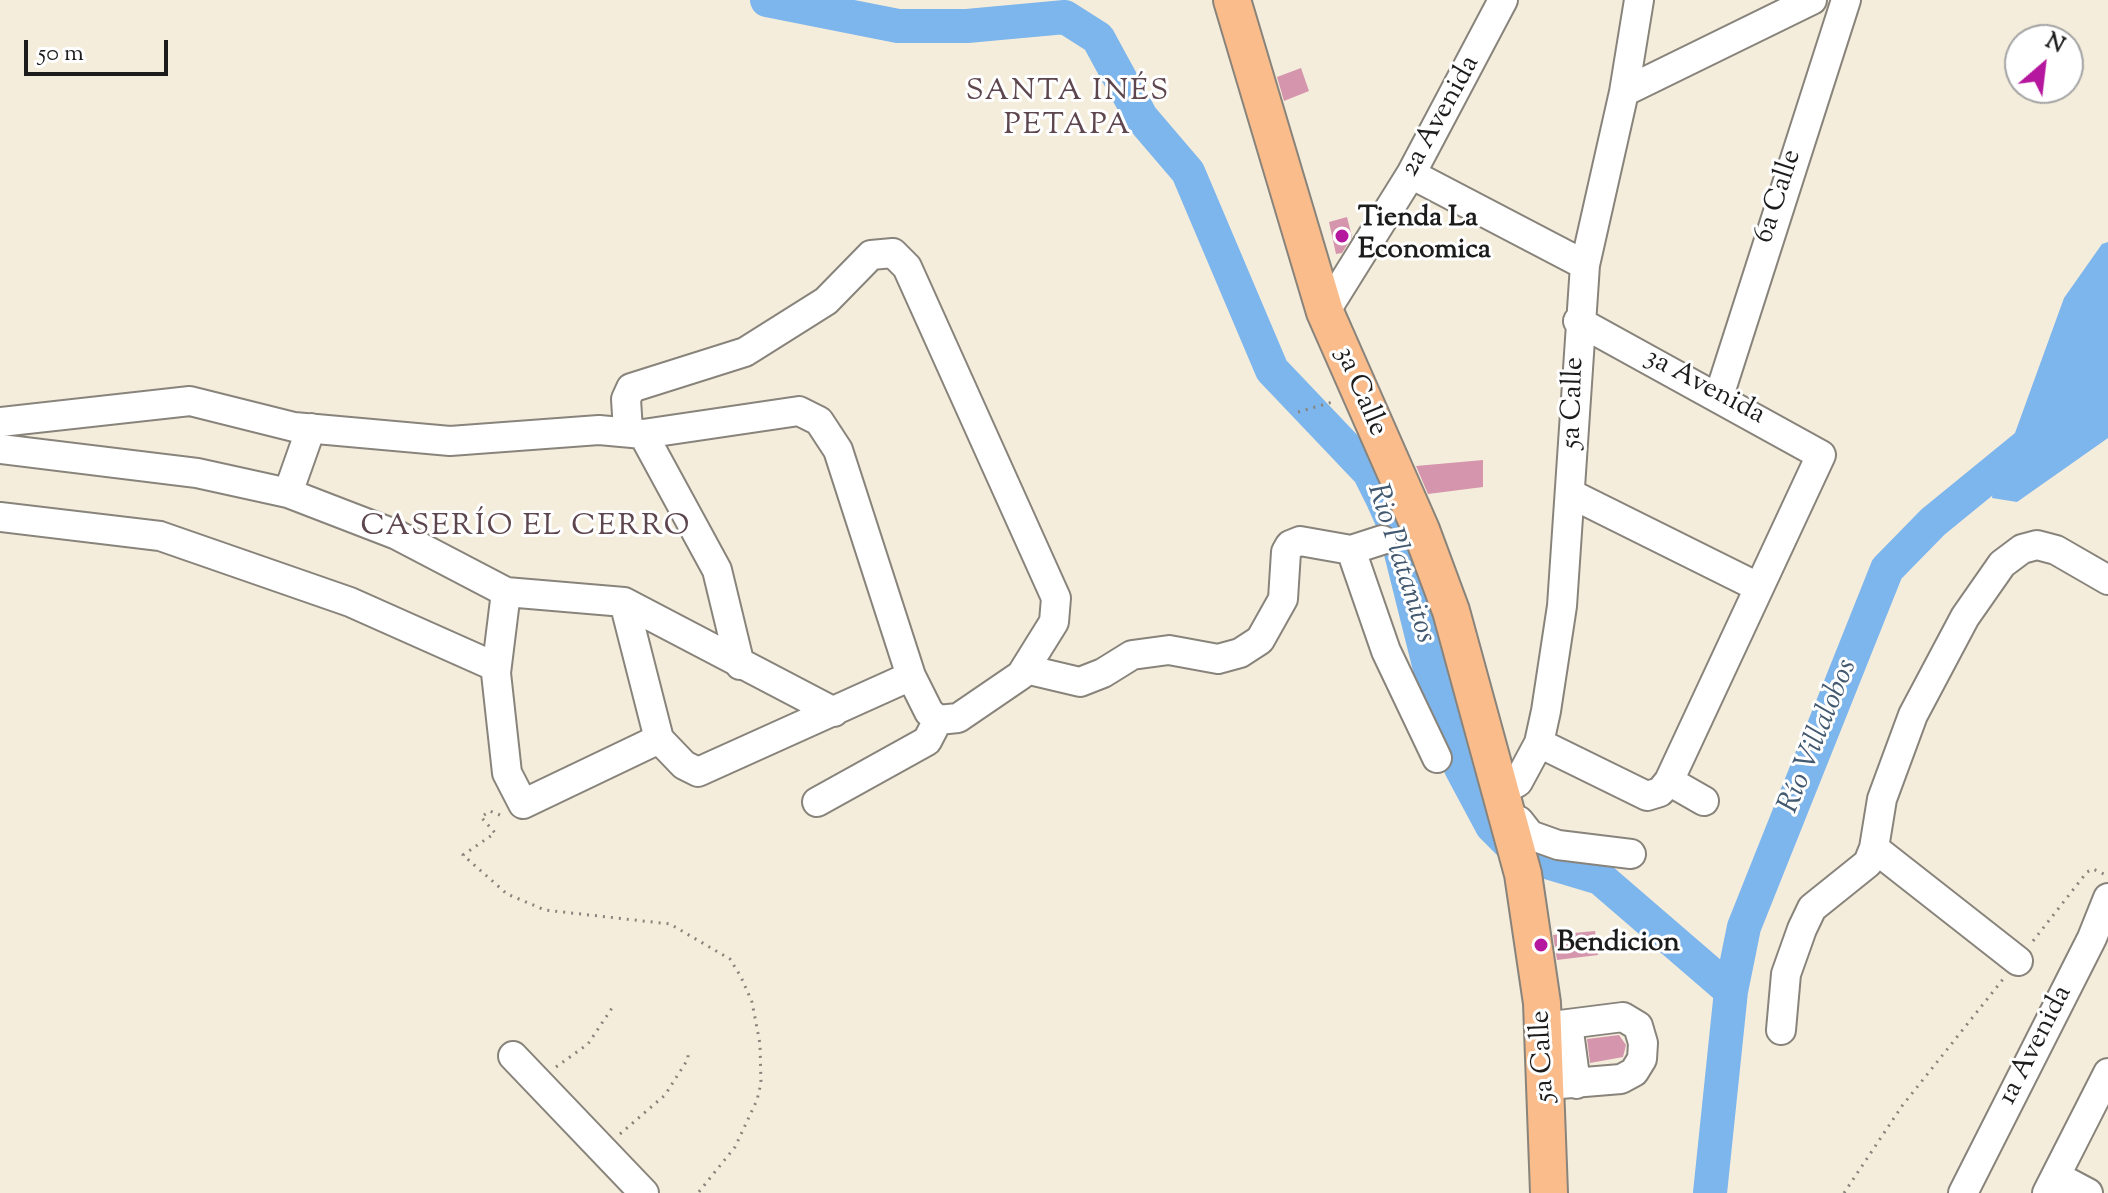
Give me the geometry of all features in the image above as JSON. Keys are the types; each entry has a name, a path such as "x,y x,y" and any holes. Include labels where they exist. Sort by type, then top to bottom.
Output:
{"main road":[{"name":"3a Calle","path":"1232,0 1325,312 1421,530 1451,611 1505,814"},
{"name":"5a Calle","path":"1505,814 1523,874 1556,1026 1562,1085 1549,1193"}],"street":[{"name":"5a Calle","path":"1505,814 1539,743 1562,606 1571,494 1578,321 1585,265 1624,92 1639,0"},
{"path":"1624,92 1812,0"},
{"name":"6a Calle","path":"1719,396 1759,263 1846,0"},
{"name":"2a Avenida","path":"1325,312 1411,174 1493,2"},
{"path":"1411,174 1585,265"},
{"path":"0,422 190,401 311,428 450,441 635,433 790,411 805,412 819,421 838,450 911,676 929,712 938,720 958,718 1025,669 1054,622 1056,598 907,267 893,253 871,255 826,301 745,352 631,388 626,399 635,433 717,570 740,665"},
{"name":"3a Avenida","path":"1578,321 1719,396 1821,455 1758,587"},
{"path":"288,493 311,428"},
{"path":"0,449 211,475 288,493 397,535 506,592 523,596 598,597 624,602 834,712"},
{"path":"1571,494 1758,587 1658,788"},
{"path":"0,517 160,536 350,602 496,667"},
{"path":"1025,669 1080,682 1132,655 1169,650 1218,659 1240,653 1260,640 1283,599 1286,552 1290,545 1300,541 1351,550 1382,540"},
{"path":"1781,1030 1786,974 1812,908 1868,863 1874,848 1882,799 1913,715 1965,617 2002,564 2022,549 2037,545 2056,550 2106,575"},
{"path":"1351,550 1386,651 1437,758"},
{"path":"506,592 496,667 507,773 523,804 659,739"},
{"path":"624,602 659,739 684,765 698,772 834,712 890,682 911,676"},
{"path":"817,802 927,741 938,720"},
{"path":"1539,743 1658,788 1704,801"},
{"path":"1505,814 1519,821 1530,835 1558,845 1631,854"},
{"path":"1874,848 2018,961"},
{"name":"1a Avenida","path":"1963,1193 2092,938 2108,898"},
{"path":"1556,1026 1623,1017 1638,1026 1643,1043 1642,1059 1634,1072 1621,1079 1562,1085"},
{"path":"513,1056 644,1193"},
{"path":"2088,1193 2051,1184 2108,1073"}],"path":[{"path":"1300,412 1323,406"},
{"path":"523,804 523,810 517,816 490,811 481,817 495,833 463,855 507,894 545,910 670,924 730,959 741,977 752,1002 758,1030 763,1066 761,1083 757,1100 735,1147 698,1193"},
{"path":"1844,1193 1902,1106 2087,872 2093,869 2108,876"},
{"path":"535,1079 588,1044 614,1005"},
{"path":"599,1146 635,1124 665,1095 688,1059 688,1050"}],"water":[{"path":"2108,242 2108,438 2017,502 1992,498 1995,471 2011,444 2064,298 2102,244"}],"building":[{"path":"1301,68 1309,91 1284,101 1277,77"},
{"name":"Tienda La Economica","path":"1347,217 1352,237 1342,253 1336,254 1329,222"},
{"path":"1483,460 1483,487 1428,494 1416,466"},
{"path":"1595,931 1598,955 1557,960 1553,935"},
{"path":"1619,1035 1626,1045 1623,1057 1590,1063 1587,1039"}],"waterway":[{"name":"Rio Platanitos","path":"767,0 898,26 967,26 1065,17 1098,38 1141,117 1188,172 1272,370 1369,472 1394,525 1430,669 1461,768 1492,826 1520,854 1600,878 1731,991"},
{"name":"Río Villalobos","path":"1710,1193 1731,991 1744,927 1887,569 1933,522 2031,442"}],"place":[{"name":"Tienda La Economica","path":"1342,236"},
{"name":"Bendicion","path":"1541,945"}],"district":[{"name":"SANTA INÉS PETAPA","path":"1068,111"},
{"name":"CASERÍO EL CERRO","path":"526,529"}]}
